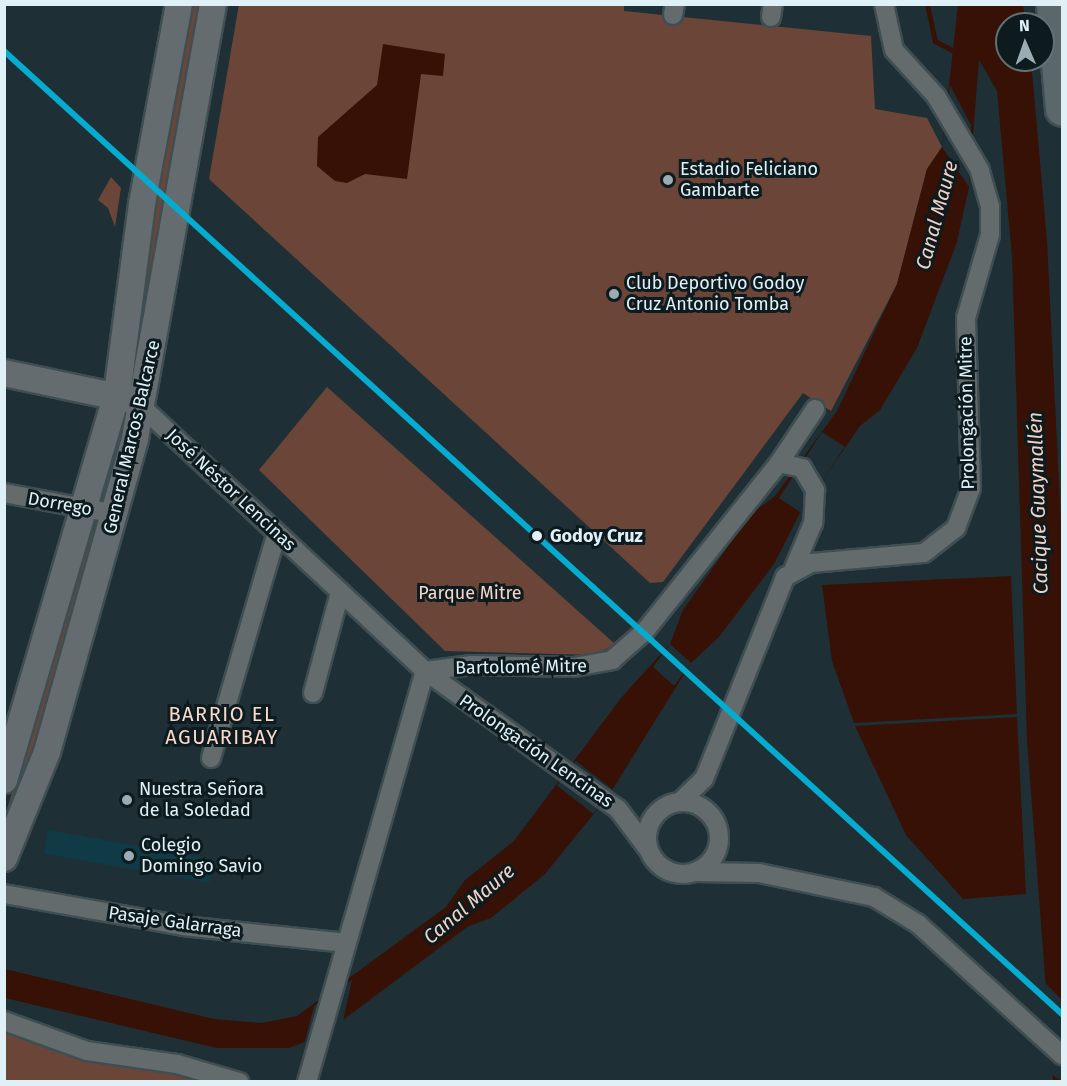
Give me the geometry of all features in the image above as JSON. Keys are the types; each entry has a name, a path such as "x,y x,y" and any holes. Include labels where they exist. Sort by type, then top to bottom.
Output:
{"highway":[{"path":"1053,4 1062,109"}],"main road":[{"name":"General Marcos Balcarce","path":"4,780 117,394 138,227 179,4"},
{"name":"General Marcos Balcarce","path":"4,858 47,752 116,514 142,407 213,4"},
{"name":"José Néstor Lencinas","path":"4,373 117,394 142,407"}],"street":[{"name":"Prolongación Mitre","path":"794,568 924,553 956,528 966,508 971,488 966,318 991,218 970,153 927,86 901,62 888,37 884,4"},
{"name":"José Néstor Lencinas","path":"142,407 425,671"},
{"name":"Bartolomé Mitre","path":"425,671 472,665 574,667 612,660 645,631 788,465 815,409"},
{"path":"788,465 815,490 813,523 794,568 777,593 704,778 680,802 660,809 648,827 648,849 666,871 759,873 862,893 902,912 1056,1049"},
{"name":"Dorrego","path":"4,494 116,514"},
{"path":"211,758 277,533"},
{"path":"313,693 340,592"},
{"path":"307,1082 425,671"},
{"name":"Prolongación Lencinas","path":"425,671 612,805 648,849"},
{"path":"704,778 709,812 727,850 759,873"},
{"path":"680,802 709,812"},
{"name":"Prolongación Lencinas","path":"612,805 660,809"},
{"path":"695,872 712,861 719,832"},
{"name":"Pasaje Galarraga","path":"4,894 183,926 346,944"},
{"path":"4,1021 87,1051 177,1064 239,1082"}],"shaded area":[{"name":"Colegio Domingo Savio","path":"48,830 213,859 209,883 44,854"}],"green space":[{"name":"Club Deportivo Godoy Cruz Antonio Tomba","path":"239,4 624,5 624,11 871,36 875,109 927,118 942,147 927,169 897,284 831,411 803,393 663,582 650,583 209,179"},
{"path":"185,5 202,5 133,377 129,358"},
{"path":"111,177 121,188 115,227 108,208 98,200"},
{"name":"Parque Mitre","path":"327,387 615,644 595,655 445,651 259,470"},
{"path":"90,530 100,532 40,739 5,832 5,816"},
{"path":"4,1021 239,1081 5,1081"}],"water":[{"path":"958,5 1023,5 1024,12 995,12 995,72 1032,72 1047,241 1061,523 1062,1081 1053,1081 1027,740 1012,257 997,91 979,60 969,187 957,242 917,348 880,410 860,426 800,513 774,564 719,637 691,663 609,795 545,874 491,918 467,927 323,1035 289,1048 217,1048 5,998 5,969 214,1019 262,1023 297,1016 446,907 465,880 514,841 621,698 670,644 683,610 751,514 775,496 837,411 897,284 927,169 942,147"},
{"path":"383,44 445,54 443,76 421,74 407,179 365,174 347,183 335,181 317,166 318,137 377,85"},
{"path":"1011,576 1017,714 854,723 832,661 822,585"},
{"path":"1017,717 1026,894 963,899 906,835 855,726"}],"pier":[{"path":"950,85 971,125 969,187 942,147"},
{"path":"822,432 845,447 802,513 779,498"},
{"path":"670,644 691,663 674,686 653,667"},
{"path":"576,761 612,789 593,814 557,785"},
{"path":"352,980 343,1021 304,1044 314,1006"},
{"path":"1044,982 1062,1000 1062,1081 1052,1075"}],"waterway":[{"path":"927,4 935,41 959,54"}],"transit line":[{"path":"4,51 1062,1014"}],"place":[{"name":"Estadio Feliciano Gambarte","path":"668,180"},
{"name":"Club Deportivo Godoy Cruz Antonio Tomba","path":"614,294"},
{"name":"Godoy Cruz","path":"537,536"},
{"name":"Nuestra Señora de la Soledad","path":"127,800"},
{"name":"Colegio Domingo Savio","path":"129,856"}],"district":[{"name":"BARRIO EL AGUARIBAY","path":"222,726"}],"water label":[{"name":"Canal Maure","path":"937,215"},
{"name":"Cacique Guaymallén","path":"1038,503"},
{"name":"Canal Maure","path":"469,904"}]}
